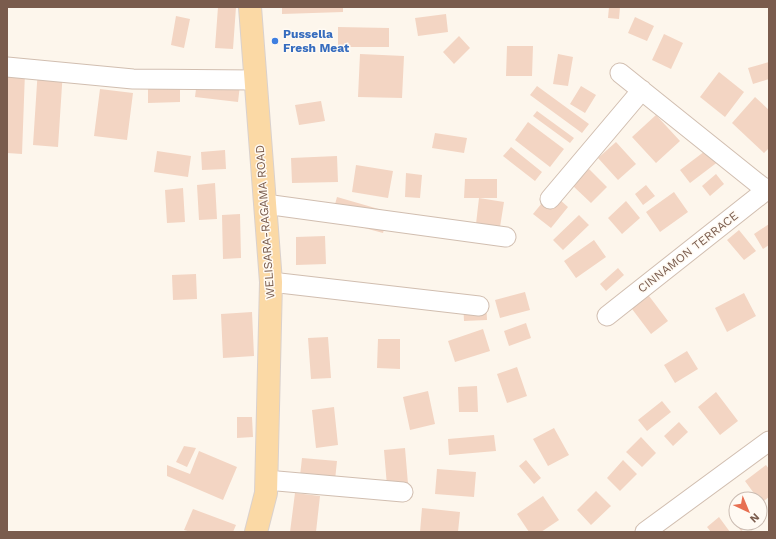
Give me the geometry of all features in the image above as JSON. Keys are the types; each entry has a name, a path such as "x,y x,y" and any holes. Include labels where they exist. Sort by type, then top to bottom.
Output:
{"main road":[{"name":"WELISARA-RAGAMA ROAD","path":"250,7 271,282 266,493 256,532"}],"street":[{"path":"7,67 133,79 255,80"},
{"path":"620,73 768,189"},
{"path":"550,199 642,90"},
{"name":"CINNAMON TERRACE","path":"607,316 768,189"},
{"path":"265,204 506,237"},
{"path":"271,282 479,306"},
{"path":"645,532 769,441"},
{"path":"266,480 403,492"}],"building":[{"path":"218,7 236,7 233,49 215,48"},
{"path":"282,7 343,7 343,12 282,14"},
{"path":"609,7 620,7 619,19 608,18"},
{"path":"446,14 448,32 418,36 415,18"},
{"path":"176,16 190,19 184,48 171,45"},
{"path":"635,17 654,26 647,41 628,33"},
{"path":"338,27 389,28 389,47 338,47"},
{"path":"664,34 683,43 671,69 652,60"},
{"path":"459,36 470,48 454,64 443,52"},
{"path":"507,46 533,46 532,76 506,76"},
{"path":"360,54 404,56 402,98 358,97"},
{"path":"558,54 573,57 568,86 553,84"},
{"path":"769,62 769,79 753,84 748,68"},
{"path":"38,68 63,70 58,147 33,145"},
{"path":"7,72 25,72 22,154 7,153"},
{"path":"719,72 744,92 725,117 700,97"},
{"path":"148,79 180,79 180,102 148,103"},
{"path":"197,81 240,85 238,102 195,97"},
{"path":"537,86 589,124 582,133 530,95"},
{"path":"581,86 596,95 585,113 570,104"},
{"path":"100,89 133,93 127,140 94,136"},
{"path":"755,97 769,110 769,148 764,153 732,123"},
{"path":"321,101 325,121 299,125 295,105"},
{"path":"537,111 574,138 570,143 533,116"},
{"path":"656,115 680,141 656,163 632,137"},
{"path":"528,122 564,149 550,167 515,140"},
{"path":"435,133 467,138 464,153 432,148"},
{"path":"616,142 636,164 618,180 598,158"},
{"path":"511,147 542,172 535,181 503,156"},
{"path":"709,148 719,161 690,183 680,170"},
{"path":"225,150 226,169 202,170 201,152"},
{"path":"157,151 191,156 188,177 154,172"},
{"path":"337,156 338,182 292,183 291,158"},
{"path":"356,165 393,171 388,198 352,192"},
{"path":"589,169 607,187 591,203 572,185"},
{"path":"406,173 422,175 420,198 405,197"},
{"path":"716,174 724,184 710,196 702,186"},
{"path":"465,179 497,179 497,198 464,198"},
{"path":"215,183 217,219 199,220 197,185"},
{"path":"646,185 655,196 643,205 635,194"},
{"path":"183,188 185,222 167,223 165,190"},
{"path":"551,192 568,207 551,228 533,214"},
{"path":"674,192 688,212 660,232 646,212"},
{"path":"337,197 389,212 383,233 331,219"},
{"path":"479,198 504,202 500,227 476,224"},
{"path":"626,201 640,218 622,234 608,218"},
{"path":"240,214 241,258 223,259 222,215"},
{"path":"579,215 589,225 563,250 553,240"},
{"path":"769,224 769,245 763,249 754,234"},
{"path":"739,230 756,251 744,260 727,240"},
{"path":"325,236 326,264 296,265 296,237"},
{"path":"594,240 606,257 576,278 564,261"},
{"path":"618,268 624,275 606,291 600,284"},
{"path":"196,274 197,299 173,300 172,275"},
{"path":"525,292 530,310 500,318 495,300"},
{"path":"646,292 668,321 651,334 629,305"},
{"path":"744,293 756,316 727,332 715,308"},
{"path":"486,299 487,320 464,321 463,300"},
{"path":"252,312 254,356 223,358 221,314"},
{"path":"526,323 531,338 509,346 504,331"},
{"path":"483,329 490,351 455,362 448,341"},
{"path":"328,337 331,378 311,379 308,338"},
{"path":"378,339 400,339 400,369 377,368"},
{"path":"687,351 698,369 675,383 664,365"},
{"path":"517,367 527,396 507,403 497,374"},
{"path":"477,386 478,412 459,412 458,387"},
{"path":"428,391 435,424 410,430 403,397"},
{"path":"716,392 738,421 720,435 698,407"},
{"path":"662,401 671,412 647,431 638,420"},
{"path":"334,407 338,445 316,448 312,410"},
{"path":"237,417 252,417 253,437 237,438"},
{"path":"679,422 688,432 673,446 664,436"},
{"path":"554,428 569,455 548,466 533,439"},
{"path":"494,435 496,451 449,455 448,439"},
{"path":"641,437 656,453 642,467 626,452"},
{"path":"184,446 196,448 187,467 176,462"},
{"path":"405,448 408,484 387,486 384,450"},
{"path":"199,451 237,467 223,500 167,476 167,465 190,474"},
{"path":"302,458 337,461 335,480 300,476"},
{"path":"526,460 541,478 534,484 519,466"},
{"path":"623,460 637,474 620,491 607,478"},
{"path":"766,465 769,469 769,497 768,498 768,491 752,491 745,481"},
{"path":"437,469 476,472 474,497 435,494"},
{"path":"596,491 611,506 591,525 577,510"},
{"path":"295,493 320,496 316,532 290,532"},
{"path":"543,496 559,520 541,532 529,532 517,514"},
{"path":"422,508 460,512 458,532 420,532"},
{"path":"193,509 236,525 233,532 191,532 184,530"},
{"path":"719,517 730,532 711,532 707,527"}],"place":[{"name":"Pussella Fresh Meat","path":"275,41"}]}
